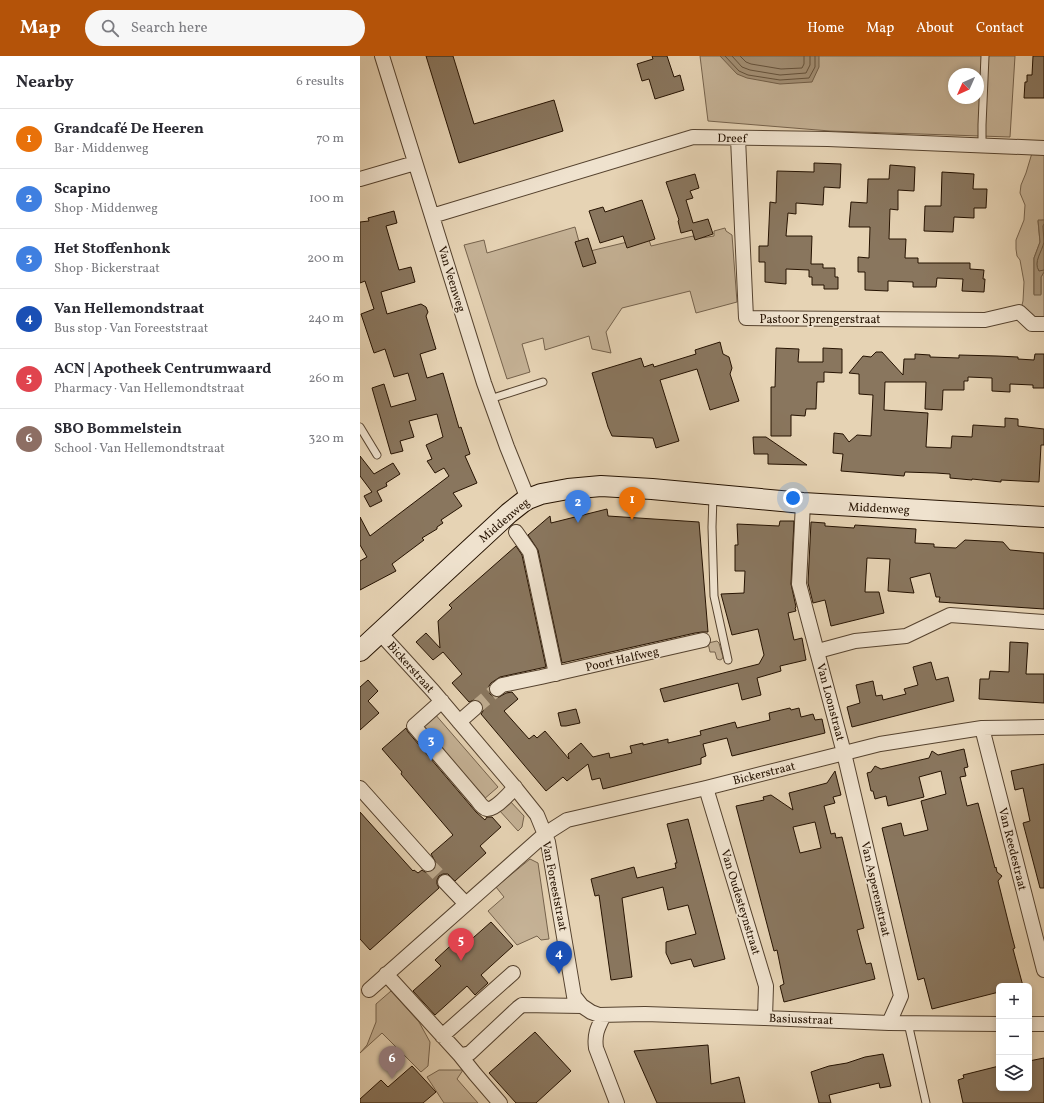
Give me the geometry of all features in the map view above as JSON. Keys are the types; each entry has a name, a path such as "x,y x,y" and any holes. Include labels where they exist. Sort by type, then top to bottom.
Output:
{"street":[{"name":"Van Veenweg","path":"382,56 484,382 507,447 528,499"},
{"name":"Dreef","path":"432,216 693,138 836,140 1044,148"},
{"name":"Pastoor Sprengerstraat","path":"738,138 746,318 985,320 1019,312 1032,324 1044,324"},
{"path":"360,179 415,163"},
{"name":"Middenweg","path":"360,651 509,513 528,499 541,494 568,489 600,486 652,489 713,496 804,503 1044,517"},
{"name":"Van Loonstraat","path":"804,503 800,584 844,753"},
{"path":"516,532 530,552 556,674"},
{"name":"Van Loonstraat","path":"818,651 855,640 906,636 950,615 1044,622"},
{"name":"Bickerstraat","path":"380,633 442,701 515,787 537,815 545,834 566,820 706,788 880,744 982,728 1044,727"},
{"name":"Poort Halfweg","path":"497,689 502,685 703,640"},
{"name":"Bickerstraat","path":"442,701 414,726 482,806 490,809 515,787"},
{"path":"458,720 475,706"},
{"name":"Van Reedestraat","path":"982,728 1044,970"},
{"name":"Van Asperenstraat","path":"844,753 901,996 890,1023"},
{"path":"360,788 428,864"},
{"name":"Van Oudesteynstraat","path":"706,788 766,986 765,1018"},
{"path":"370,990 386,974 545,834"},
{"name":"Van Foreeststraat","path":"545,834 553,865 574,996 582,1006"},
{"path":"445,882 466,904"},
{"path":"442,1036 513,973"},
{"path":"386,974 459,1054 500,1103"},
{"path":"459,1054 465,1055 470,1053 522,1006 582,1006 591,1012 604,1015 596,1032 596,1048 617,1103"},
{"name":"Basiusstraat","path":"604,1015 645,1014 890,1023 996,1024"}],"lane":[{"path":"982,145 985,56"},
{"path":"490,399 544,382"},
{"path":"360,427 377,456"},
{"path":"713,496 712,526 714,596 728,660"},
{"path":"908,1023 926,1103"}],"shaded area":[{"path":"700,56 1015,56 1010,137 830,131 708,121"},
{"path":"1032,153 1044,154 1044,220 1038,221 1040,242 1034,258 1034,294 1041,294 1041,277 1044,272 1044,325 1021,309 1024,282 1020,260 1017,256 1016,249 1016,240 1024,220 1025,205 1020,193 1021,185"},
{"path":"575,227 582,253 648,237 651,246 693,236 695,239 714,236 714,231 725,228 726,231 732,235 737,302 696,313 690,291 622,308 606,332 611,353 592,349 589,336 545,350 543,338 522,344 530,372 507,379 464,245 484,240 487,253"},
{"path":"717,641 723,657 720,660 717,659 715,652 710,652 708,643"},
{"path":"434,713 498,787 483,800 419,726"},
{"path":"509,800 524,816 522,827 518,831 499,810"},
{"path":"530,859 538,863 549,939 541,940 537,936 517,945 488,911 504,897 496,887"},
{"path":"391,991 419,1022 430,1042 428,1066 421,1072 382,1033 360,1053 367,1045 376,1022 376,1004"},
{"path":"439,1070 463,1070 457,1079 478,1103 444,1103 427,1077"}],"water":[{"path":"720,56 819,56 819,67 812,82 780,84 747,78 737,74"},
{"path":"1038,220 1044,220 1044,272 1041,277 1041,295 1034,295 1034,258 1040,242"}],"building":[{"path":"426,56 453,56 474,124 554,100 563,131 459,163"},
{"path":"652,56 667,56 674,77 680,75 684,90 655,99 649,79 642,81 637,64 653,59"},
{"path":"1033,56 1044,56 1044,98 1024,98 1027,75 1032,75"},
{"path":"814,163 841,164 840,188 824,187 823,205 796,203 796,214 788,213 786,236 812,236 811,264 823,264 823,268 835,268 835,277 838,277 838,289 824,289 824,285 812,285 812,277 809,277 809,270 786,269 786,284 765,282 765,262 759,262 759,246 768,246 770,202 776,203 777,171 814,172"},
{"path":"890,165 915,167 914,191 898,190 898,210 890,209 889,239 906,239 905,258 918,258 918,263 970,263 970,269 984,270 984,292 962,291 963,279 937,278 936,287 913,287 913,282 888,281 888,291 865,290 865,272 858,272 858,257 869,258 870,227 849,227 851,202 867,203 868,179 889,179"},
{"path":"942,172 974,174 973,189 987,189 986,208 974,208 974,218 954,217 953,232 924,231 925,206 941,206"},
{"path":"695,174 699,188 690,191 693,198 686,200 693,223 708,219 713,234 695,240 692,230 681,233 679,220 666,182"},
{"path":"642,200 655,239 627,248 623,236 600,243 589,211 603,207 605,212"},
{"path":"394,211 397,223 386,226 399,270 411,267 415,282 381,292 387,314 421,304 426,307 428,312 426,316 436,349 420,354 427,378 443,373 459,428 461,427 470,454 465,456 477,483 453,493 462,506 441,520 443,523 437,527 437,529 422,538 424,540 392,564 396,571 360,590 360,561 367,557 360,545 360,517 370,536 449,476 444,468 435,473 427,461 432,459 426,445 443,437 437,414 409,421 414,437 400,441 403,451 391,454 372,388 384,384 391,407 416,400 408,373 394,377 385,349 374,353 361,314 374,309 365,281 360,283 360,222 369,221 368,218"},
{"path":"588,238 596,263 583,267 575,242"},
{"path":"720,342 723,354 729,357 732,368 730,374 739,401 710,410 697,369 660,380 679,441 656,448 653,438 612,436 592,373 641,358 644,367 653,364 654,367 696,354 695,350"},
{"path":"776,348 799,349 798,362 823,362 823,348 842,349 842,373 824,372 824,382 817,382 816,409 806,409 805,416 791,415 791,436 771,436 771,387 775,387"},
{"path":"876,352 882,352 903,375 904,359 915,359 915,354 930,355 930,357 959,358 959,355 997,356 1018,357 1018,359 1034,360 1035,354 1044,354 1044,388 1033,388 1033,385 1010,384 1010,392 992,391 992,378 968,377 968,381 964,381 964,390 943,390 942,410 925,409 926,382 885,382 884,410 928,413 926,447 951,448 952,436 972,437 973,425 1005,427 1005,418 1018,419 1018,426 1044,429 1044,445 1041,445 1039,482 972,480 950,478 950,474 936,473 905,472 904,476 841,471 843,454 833,453 834,433 843,434 849,442 857,435 871,436 873,395 859,394 859,374 849,373 863,356 871,357"},
{"path":"753,437 766,437 807,465 768,464 768,454 754,454"},
{"path":"360,456 374,474 393,463 400,474 386,483 387,486 377,491 382,501 370,507 364,496 372,492 360,476"},
{"path":"607,509 608,516 699,522 708,632 695,633 562,663 538,550 528,535 550,516 551,523"},
{"path":"780,521 794,521 791,584 796,611 788,613 794,640 802,638 806,660 780,666 781,671 757,678 761,695 742,700 738,683 664,702 660,689 759,664 764,655 758,629 732,635 721,594 744,593 745,571 735,571 735,545 738,545 737,524 779,526"},
{"path":"811,522 825,523 825,526 854,528 855,525 916,529 915,543 934,544 934,547 956,548 965,540 1003,542 1010,550 1044,553 1044,609 939,602 940,597 936,597 930,573 910,578 914,593 888,591 890,559 867,558 865,592 879,592 884,613 831,626 825,600 813,603 808,583"},
{"path":"516,546 522,555 546,667 500,677 491,683 489,690 490,694 494,697 499,697 506,693 512,692 518,699 504,711 529,739 534,735 537,738 545,731 569,759 568,754 581,743 593,757 609,753 610,758 632,753 630,746 643,743 643,745 668,739 668,743 701,735 700,731 735,722 737,728 770,720 769,713 790,708 791,710 799,708 801,717 813,714 815,720 822,719 825,733 732,756 727,738 703,744 706,756 701,758 701,764 603,789 600,778 592,780 588,764 567,781 563,777 546,791 481,714 483,707 481,702 474,700 469,702 452,683 462,674 443,652 433,660 416,642 426,633 440,648 438,621 452,608 449,605"},
{"path":"1010,642 1028,643 1026,674 1044,674 1044,703 979,699 980,679 989,679 990,671 1009,672"},
{"path":"931,662 936,680 948,677 954,701 852,727 847,707 860,703 856,685 873,681 876,696 882,695 883,700 906,694 904,689 918,685 913,667"},
{"path":"368,680 378,691 368,701 379,713 360,730 360,687"},
{"path":"576,709 580,723 561,726 558,713"},
{"path":"406,728 476,812 485,820 487,817 492,817 501,827 480,846 486,853 455,881 448,874 439,876 437,884 439,888 370,950 360,939 360,812 413,871 414,870 418,873 422,870 429,872 434,870 436,863 431,854 453,835 401,774 402,772 382,749"},
{"path":"964,749 968,767 964,768 966,776 960,777 967,806 978,803 995,868 996,867 997,872 1002,876 998,881 1022,983 996,983 996,993 932,1009 924,978 918,980 882,828 901,823 904,836 928,830 921,801 946,794 941,771 919,777 924,797 888,806 886,796 875,799 873,791 871,791 867,773 871,772 875,766 881,769 929,758 932,751 938,755"},
{"path":"1044,764 1044,888 1040,888 1023,823 1030,821 1023,788 1015,790 1011,771"},
{"path":"835,771 841,795 833,797 835,803 824,806 831,834 835,833 836,838 842,837 864,928 857,930 866,964 871,963 875,979 784,1002 780,986 784,984 777,950 774,951 736,806 764,800 763,797 771,795 793,810 789,793 827,783","holes":["815,822 821,848 800,853 793,827"]},
{"path":"688,819 725,959 694,967 691,959 671,964 666,953 666,942 696,934 688,905 668,910 663,887 622,898 632,977 611,980 599,895 595,896 591,879 634,867 637,878 676,868 675,863 677,863 667,824"},
{"path":"491,922 513,946 481,975 488,983 475,995 467,986 435,1015 413,991 441,966 435,960 459,938 465,945"},
{"path":"535,1032 571,1071 536,1103 516,1103 489,1073"},
{"path":"708,1045 711,1084 739,1077 745,1103 657,1103 634,1051"},
{"path":"883,1054 891,1086 880,1088 879,1083 829,1095 831,1103 819,1103 811,1072 865,1057"},
{"path":"1044,1058 1044,1103 963,1103 958,1080 964,1078 963,1075 996,1067 996,1091 1032,1091 1032,1060"},
{"path":"412,1066 436,1092 423,1103 360,1103 360,1099 381,1080 388,1087"}],"tunnel":[{"path":"475,708 497,689"},
{"path":"428,864 445,882"}],"place":[{"name":"Grandcafé De Heeren","path":"632,520"},
{"name":"Scapino","path":"578,523"},
{"name":"Het Stoffenhonk","path":"431,761"},
{"name":"ACN | Apotheek Centrumwaard","path":"461,961"},
{"name":"Van Hellemondstraat","path":"559,974"},
{"name":"SBO Bommelstein","path":"392,1079"}]}
